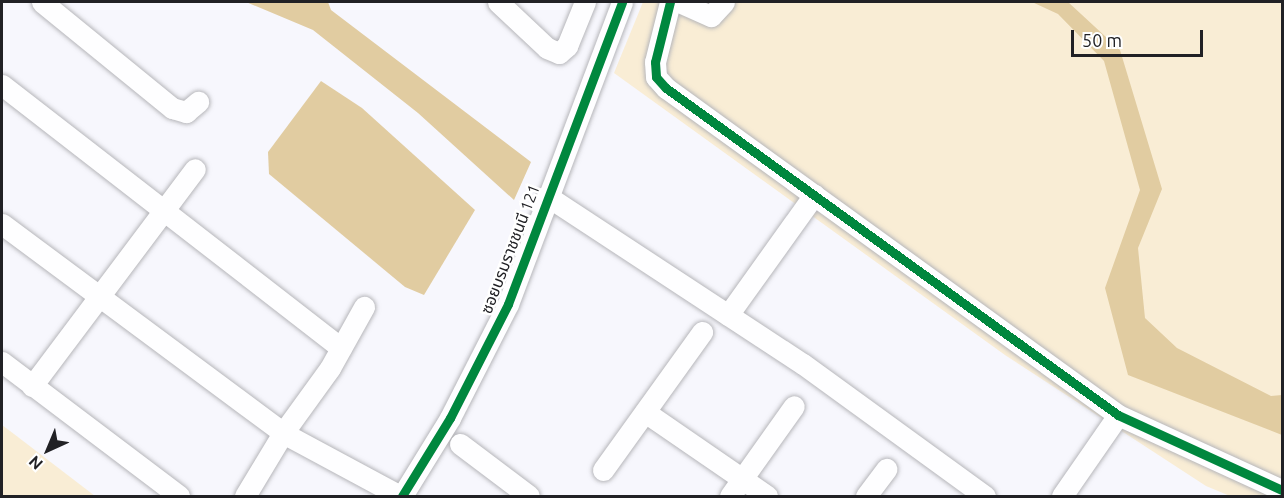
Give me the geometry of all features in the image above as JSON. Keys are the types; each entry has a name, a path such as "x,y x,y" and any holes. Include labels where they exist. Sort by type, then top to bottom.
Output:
{"street":[{"path":"42,2 172,108 186,112 198,102"},
{"path":"498,2 548,48 559,53 567,46 585,2"},
{"name":"ซอยบรมราชชนนี 121","path":"401,496 450,418 508,304 622,2"},
{"path":"670,2 655,62 656,77 666,88 1118,415 1282,490"},
{"path":"679,2 711,16 724,2"},
{"path":"2,85 341,348"},
{"path":"32,386 195,169"},
{"path":"728,315 814,195"},
{"path":"547,196 802,364 985,496"},
{"path":"2,224 283,433 401,496"},
{"path":"246,496 283,433 341,348 364,307"},
{"path":"603,470 702,332"},
{"path":"2,362 180,496"},
{"path":"730,496 794,406"},
{"path":"645,412 767,496"},
{"path":"1062,496 1118,415"},
{"path":"460,444 529,496"},
{"path":"866,496 886,468"}],"shaded area":[{"path":"246,2 328,2 331,10 531,162 514,200 418,113 313,30"},
{"path":"643,2 1282,2 1282,496 1230,496 1206,486 1005,355 614,73"},
{"path":"1032,2 1068,2 1120,50 1162,189 1138,248 1145,318 1177,348 1271,396 1282,395 1282,435 1128,375 1105,288 1140,190 1104,61 1058,14"},
{"path":"321,81 362,108 475,210 424,295 405,287 269,174 268,152"},
{"path":"2,425 14,434 95,496 2,496"}],"cycle path":[{"path":"402,496 450,418 508,304 622,2"},
{"path":"670,2 655,62 656,77 666,88 1118,415 1282,490"}]}
